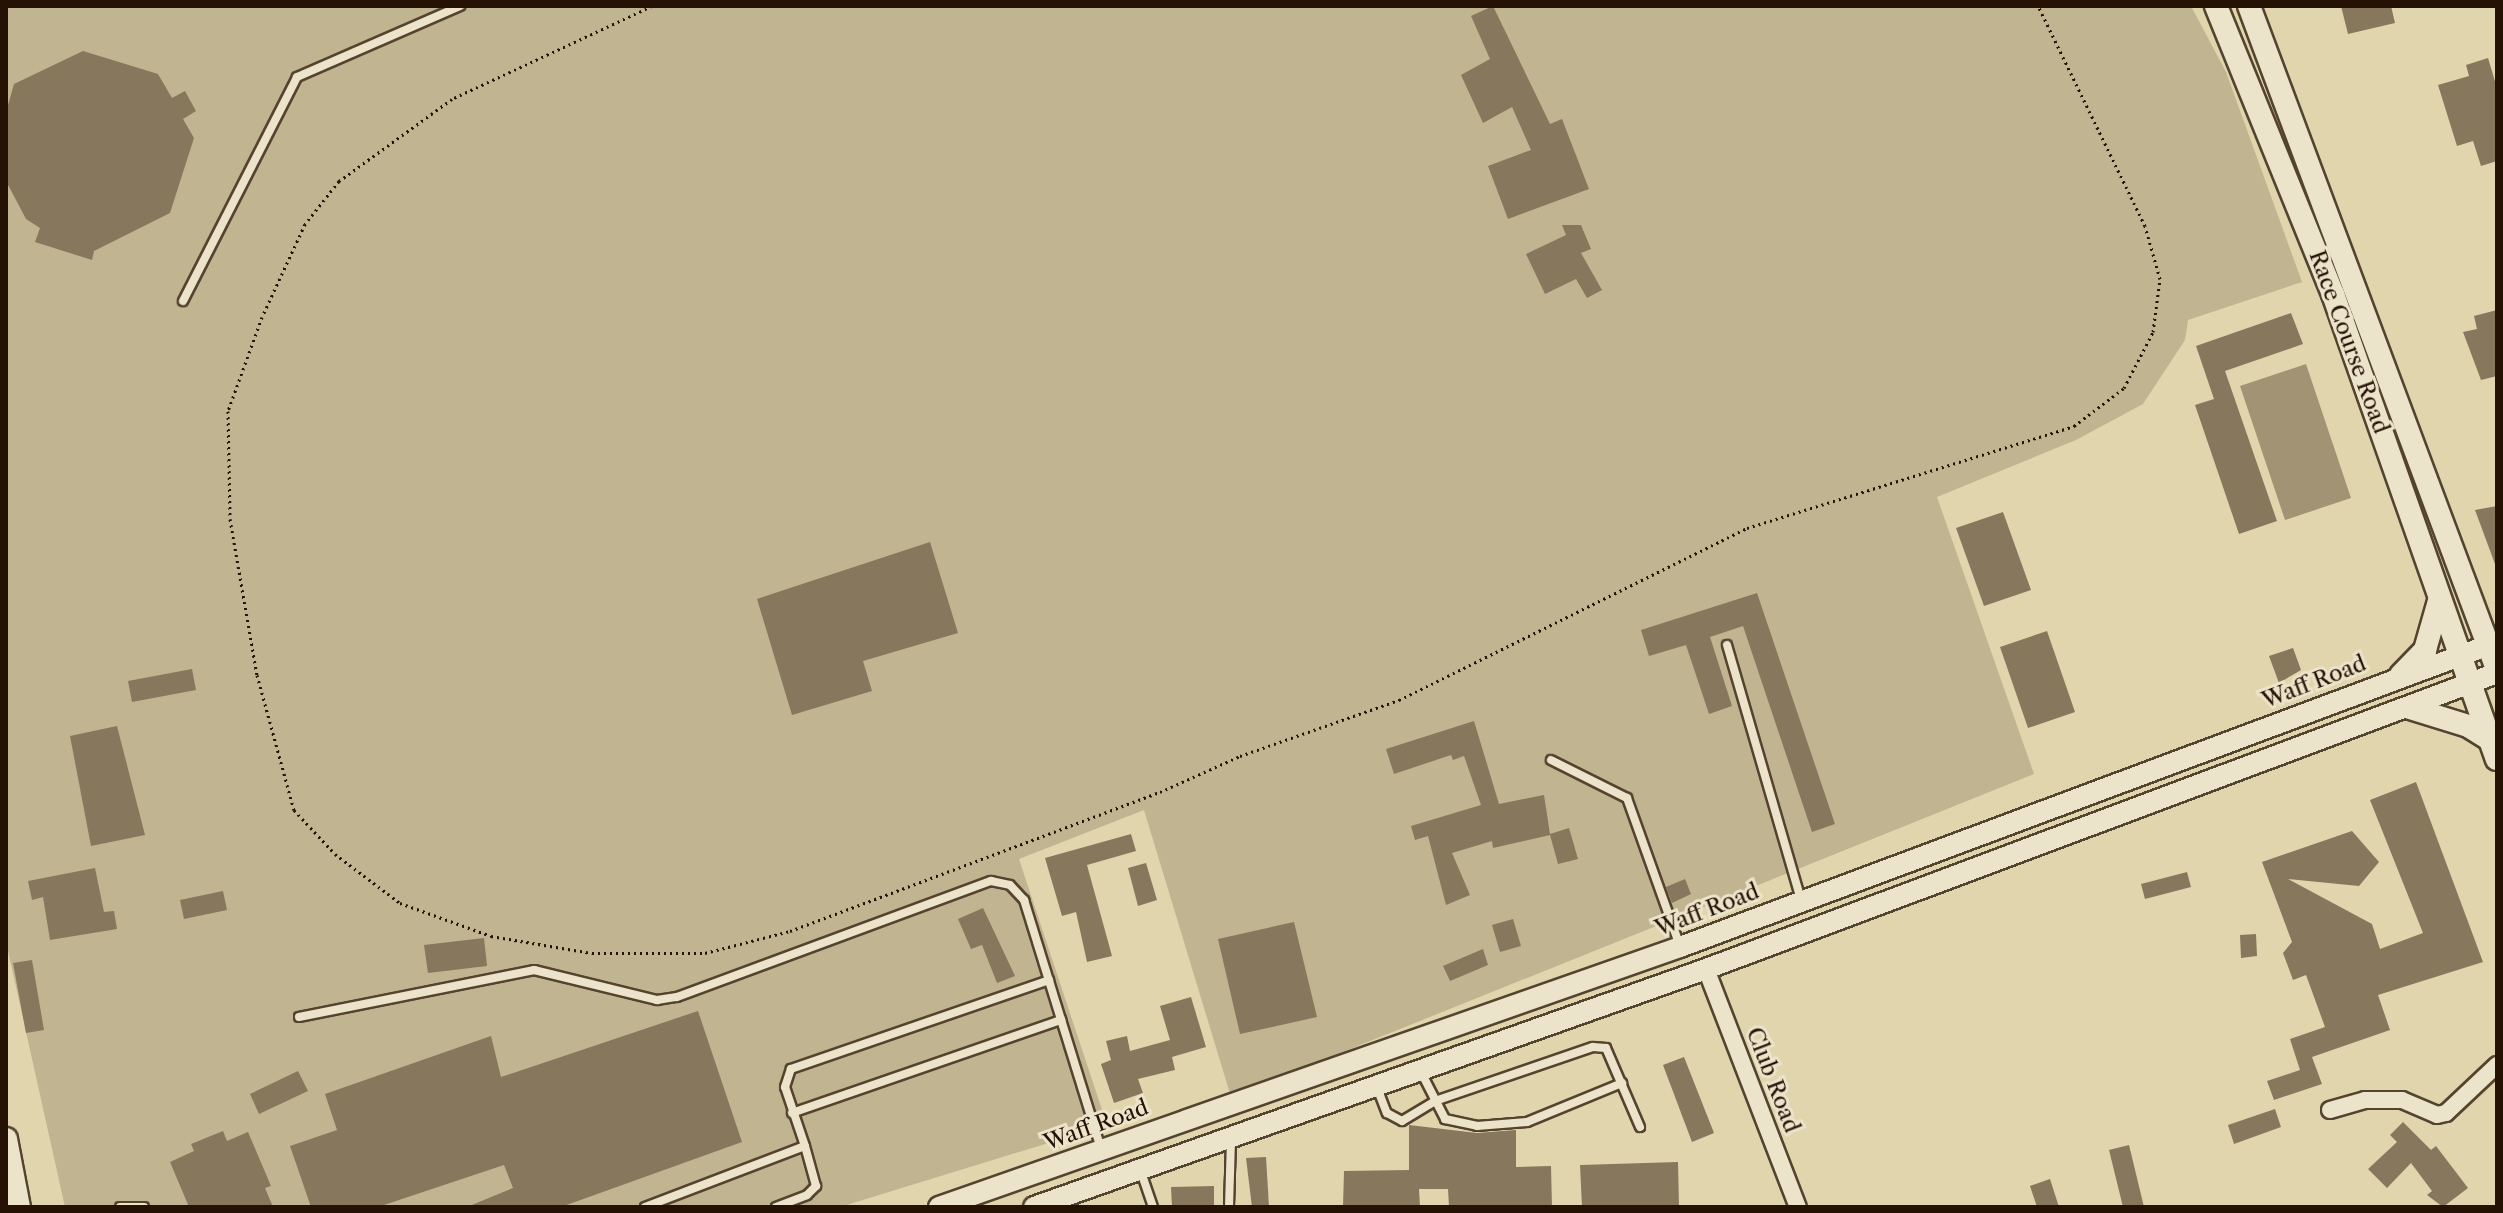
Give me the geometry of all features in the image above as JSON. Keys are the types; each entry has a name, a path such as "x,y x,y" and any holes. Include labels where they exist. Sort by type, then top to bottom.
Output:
{"main road":[{"name":"Race Course Road","path":"2216,6 2333,294 2494,750"},
{"name":"Race Course Road","path":"2249,6 2353,274 2465,585 2492,644 2497,671"},
{"path":"2465,585 2481,604 2497,612"},
{"path":"2401,675 2425,650 2436,626 2440,596"},
{"path":"2410,708 2468,726 2494,750"},
{"path":"6,1139 19,1207"}],"street":[{"name":"Waff Road","path":"942,1206 1680,947 2401,675 2492,644"},
{"path":"1034,1207 1706,969 2410,708 2497,671"},
{"name":"Club Road","path":"1706,969 1798,1207"},
{"path":"2330,1110 2365,1100 2402,1100 2437,1115 2446,1113 2497,1065"}],"lane":[{"path":"183,301 297,77 460,6"},
{"path":"1727,645 1801,900"},
{"path":"1551,760 1627,798 1680,947"},
{"path":"299,1017 534,970 657,1000 677,997 991,881 1010,885 1024,900 1101,1150"},
{"path":"776,1207 816,1186 785,1087 791,1069 1049,980"},
{"path":"792,1113 1061,1020"},
{"path":"1376,1084 1395,1120 1435,1101 1593,1047 1606,1048 1640,1127"},
{"path":"1419,1069 1450,1123 1514,1123 1622,1083"},
{"path":"1229,1207 1231,1135"},
{"path":"645,1207 805,1146"},
{"path":"1140,1168 1153,1207"},
{"path":"120,1207 144,1207"}],"path":[{"path":"652,6 452,99 339,181 305,224 262,317 228,411 230,519 257,675 294,810 335,854 400,903 491,936 592,953 705,953 790,931 1160,792 1240,756 1399,700 1747,528 2074,426 2124,388 2153,332 2160,279 2145,226 2038,6"}],"shaded area":[{"path":"6,6 2191,6 2226,72 2302,282 2188,320 2185,340 2143,404 2076,440 1937,497 2034,774 1231,1097 1144,810 1019,859 1107,1125 840,1207 65,1207 6,942"},
{"path":"2306,364 2351,498 2285,520 2240,386"}],"building":[{"path":"1493,6 1550,124 1562,119 1589,189 1508,219 1488,166 1531,150 1512,107 1483,123 1461,75 1490,59 1471,16"},
{"path":"2341,6 2391,6 2395,23 2348,34"},
{"path":"83,51 158,74 172,98 185,91 196,111 183,119 194,138 170,213 94,251 92,260 35,242 40,228 26,219 6,181 6,112 14,84"},
{"path":"2488,58 2497,88 2497,161 2481,166 2473,141 2457,146 2438,85 2469,76 2466,65"},
{"path":"1562,225 1581,225 1591,249 1581,253 1602,290 1587,298 1576,279 1545,294 1526,254 1566,235"},
{"path":"2497,310 2497,376 2481,380 2463,332 2477,329 2474,316"},
{"path":"2291,313 2303,344 2225,371 2277,521 2239,534 2195,405 2214,399 2196,346"},
{"path":"2497,506 2497,563 2495,564 2475,510"},
{"path":"2003,512 2031,590 1984,606 1956,528"},
{"path":"930,542 958,633 863,661 872,691 792,715 757,599"},
{"path":"1757,593 1835,824 1812,832 1743,626 1710,637 1732,706 1709,714 1686,645 1649,656 1641,630"},
{"path":"2047,631 2075,712 2028,728 2000,647"},
{"path":"2293,648 2301,670 2279,683 2269,656"},
{"path":"192,669 196,690 132,702 128,681"},
{"path":"1474,721 1499,804 1544,795 1550,834 1569,828 1578,859 1558,864 1550,835 1493,848 1492,841 1452,853 1470,895 1446,905 1428,836 1415,840 1411,826 1481,805 1464,756 1453,760 1451,755 1394,774 1386,749"},
{"path":"117,726 145,835 91,846 70,736"},
{"path":"2416,782 2483,962 2378,995 2390,1030 2312,1057 2322,1084 2274,1100 2267,1081 2300,1070 2290,1039 2325,1027 2306,975 2293,980 2283,953 2292,942 2262,862 2352,831 2379,862 2359,886 2288,879 2372,924 2380,949 2423,933 2370,800"},
{"path":"1131,834 1136,851 1087,865 1112,956 1087,962 1076,912 1062,916 1045,858"},
{"path":"1146,863 1157,900 1138,906 1128,868"},
{"path":"95,868 104,912 114,911 117,929 50,940 43,897 32,900 28,881"},
{"path":"2187,872 2191,887 2145,899 2141,884"},
{"path":"1685,879 1691,894 1672,903 1666,887"},
{"path":"223,891 227,910 184,919 180,900"},
{"path":"983,908 1015,976 997,983 982,945 971,949 958,919"},
{"path":"1513,919 1521,946 1500,952 1492,925"},
{"path":"1294,922 1317,1017 1240,1034 1218,939"},
{"path":"2256,934 2257,956 2241,958 2240,935"},
{"path":"484,938 487,966 428,973 424,945"},
{"path":"1483,949 1488,965 1450,981 1443,966"},
{"path":"32,960 44,1030 26,1033 13,963"},
{"path":"1191,997 1206,1047 1172,1057 1175,1070 1138,1079 1143,1093 1114,1103 1101,1064 1111,1060 1106,1041 1127,1036 1130,1051 1170,1040 1160,1006"},
{"path":"698,1011 742,1142 561,1207 467,1207 513,1188 504,1165 378,1207 311,1207 290,1146 337,1130 325,1094 491,1036 501,1077"},
{"path":"1684,1057 1714,1133 1692,1142 1663,1065"},
{"path":"298,1071 308,1091 259,1114 250,1094"},
{"path":"2275,1109 2281,1127 2234,1144 2228,1125"},
{"path":"2403,1122 2431,1150 2436,1146 2468,1188 2443,1207 2427,1195 2432,1191 2411,1163 2387,1188 2368,1169 2397,1142 2390,1135"},
{"path":"1409,1125 1477,1133 1516,1130 1516,1167 1551,1166 1552,1207 1449,1207 1448,1189 1419,1189 1420,1207 1343,1207 1344,1171 1409,1170"},
{"path":"223,1131 227,1141 248,1132 271,1186 265,1188 273,1207 189,1207 170,1162 194,1151 191,1144"},
{"path":"2129,1145 2144,1207 2123,1207 2109,1150"},
{"path":"1266,1157 1269,1207 1252,1207 1246,1158"},
{"path":"1678,1162 1679,1207 1582,1207 1580,1165"},
{"path":"2050,1179 2059,1207 2037,1207 2030,1186"},
{"path":"1214,1186 1214,1207 1172,1207 1171,1187"}]}
